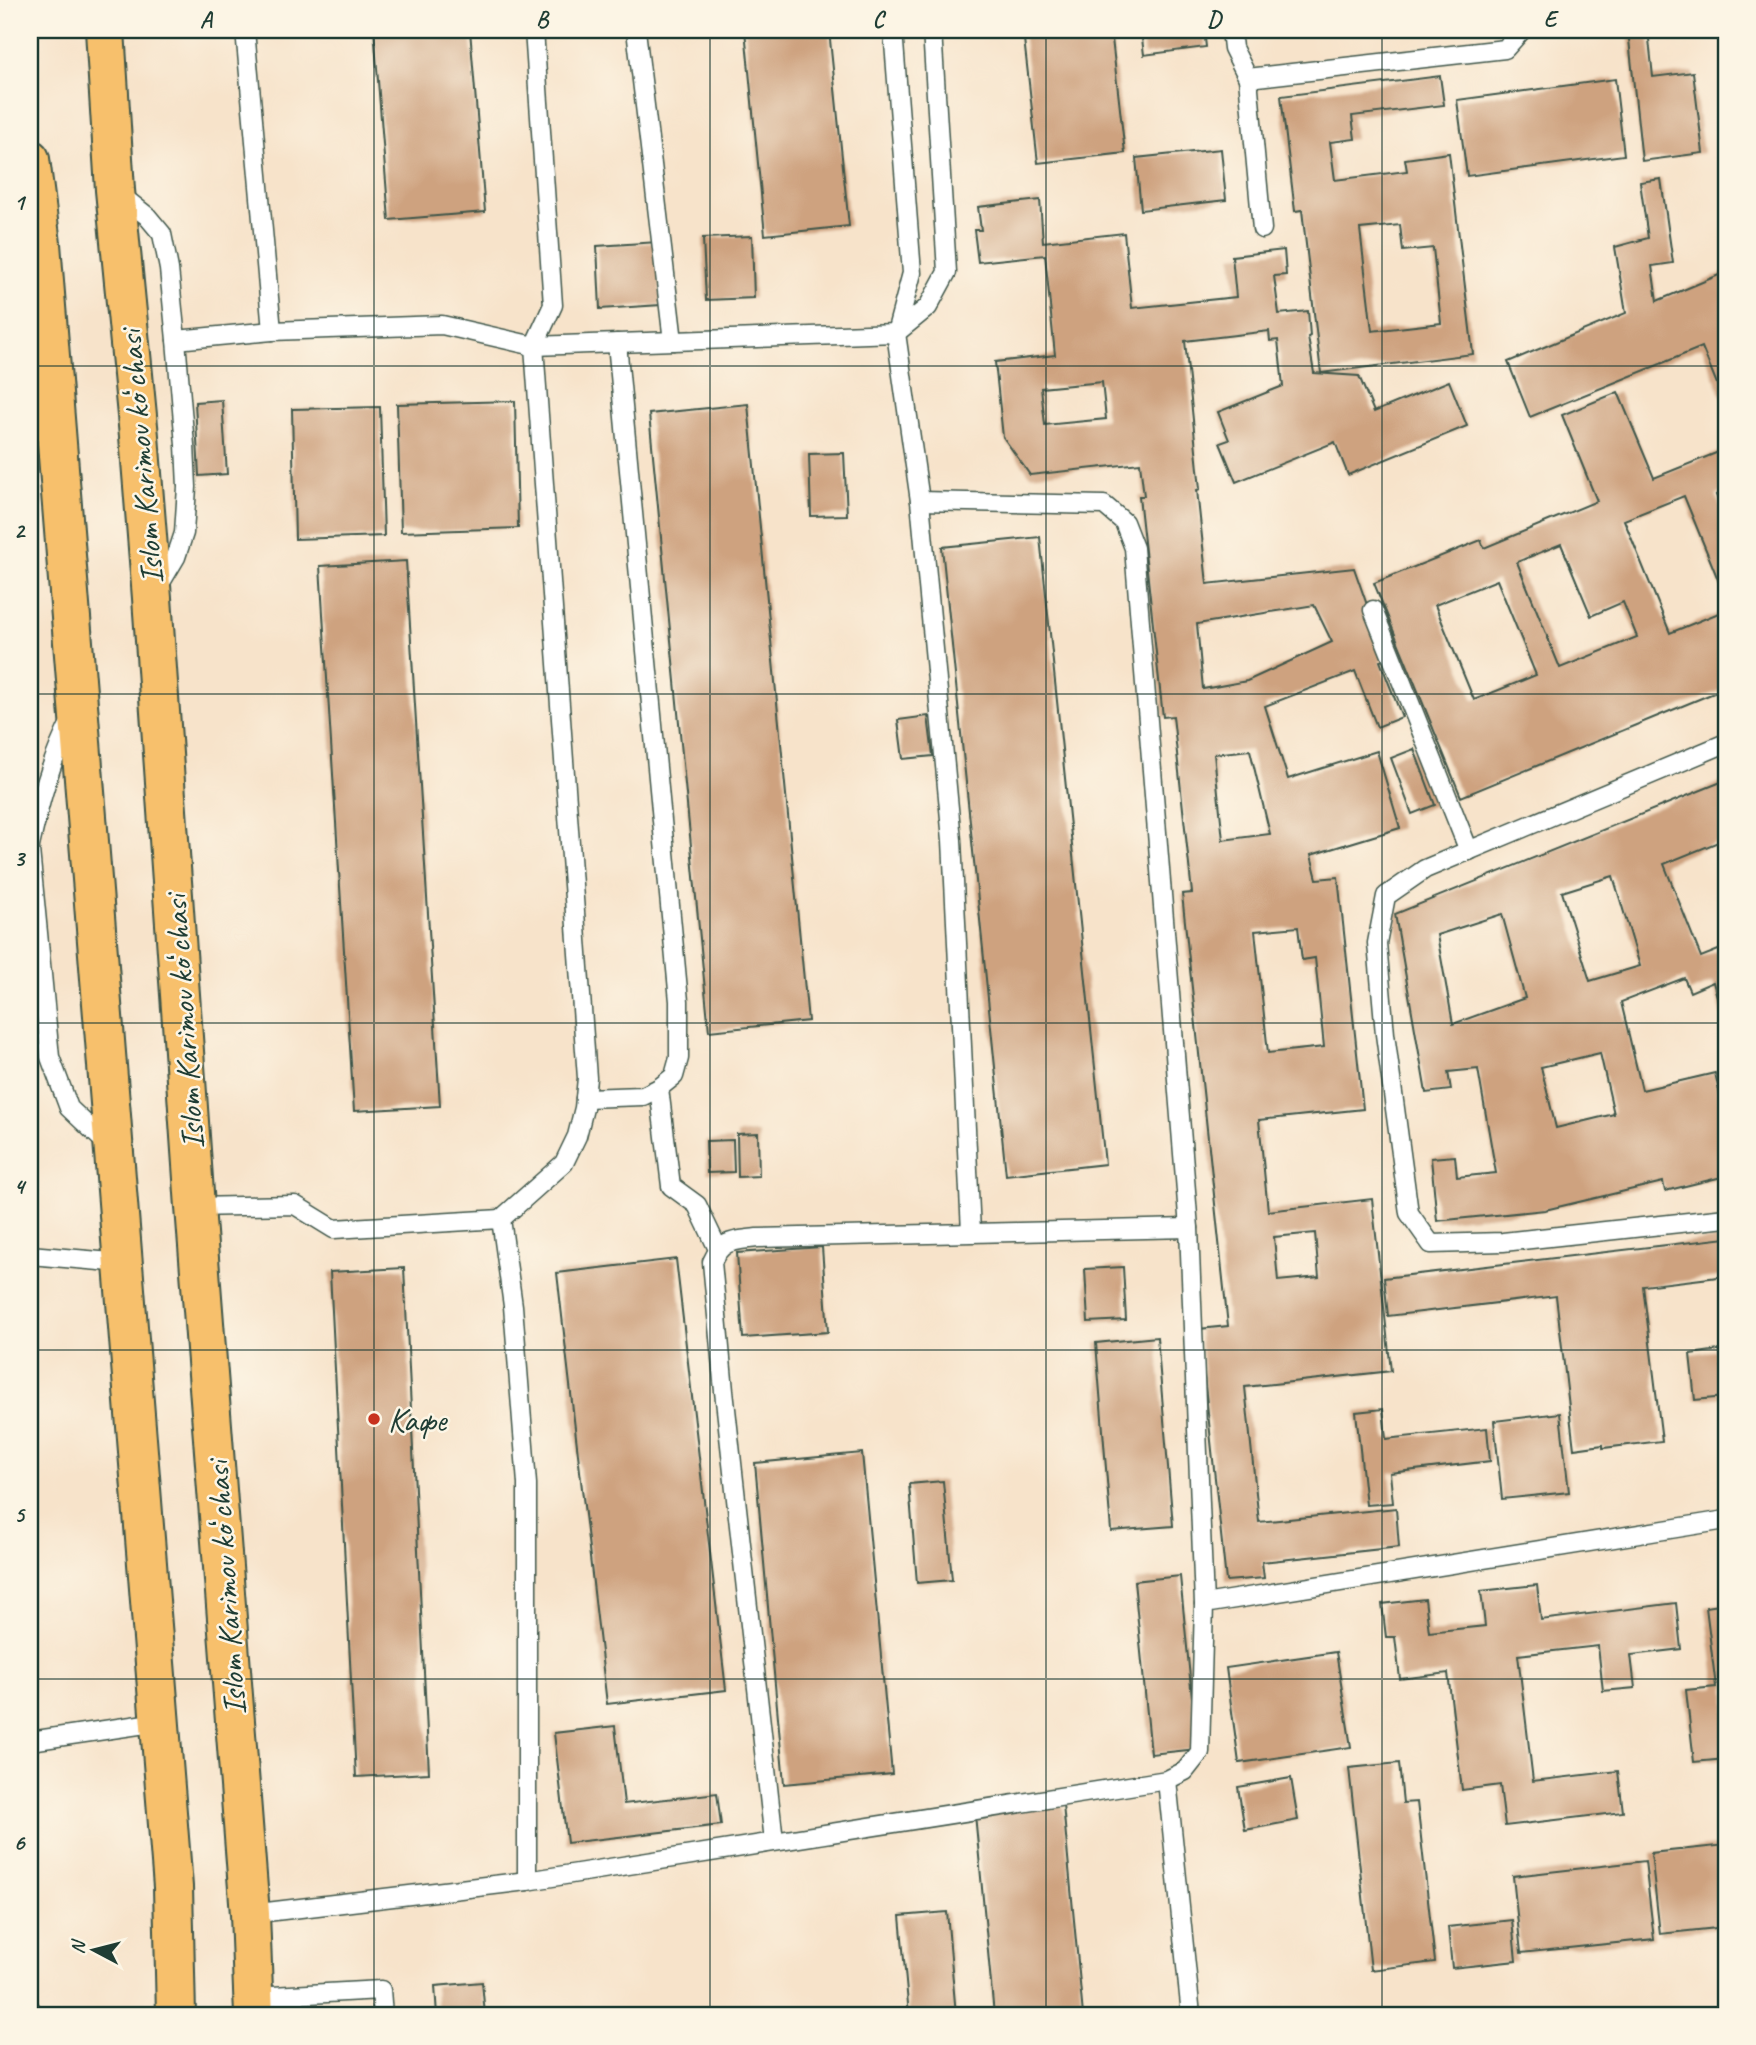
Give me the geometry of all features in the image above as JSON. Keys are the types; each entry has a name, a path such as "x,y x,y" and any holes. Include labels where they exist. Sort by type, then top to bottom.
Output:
{"main road":[{"name":"Islom Karimov koʻchasi","path":"105,30 115,190 152,598 195,1207 250,1914 254,2006"},
{"path":"30,159 78,707 173,1887 176,2015"}],"lane":[{"path":"245,30 272,331"},
{"path":"195,1207 295,1205 334,1229 501,1219 564,1163 577,1136 586,1098 587,1078 534,346 553,305 534,30"},
{"path":"636,30 673,341"},
{"path":"893,30 912,273 896,334 919,501 952,840 971,1232"},
{"path":"176,340 272,331 442,324 534,346 896,334 928,307 947,272 932,30"},
{"path":"1231,30 1233,48 1248,78 1262,229"},
{"path":"1248,78 1505,49 1522,30"},
{"path":"115,190 146,216 162,234 169,269 176,340 187,487 184,533 176,557 152,598"},
{"path":"586,1098 643,1096 674,1076 679,1058 679,1001 617,343"},
{"path":"250,1914 527,1881 1167,1780 1185,1771 1200,1752 1204,1604 1189,1228 1133,548 1124,522 1104,505 919,501"},
{"path":"1373,610 1469,850"},
{"path":"78,707 58,746 40,799 30,848 50,1057 69,1108 114,1151"},
{"path":"1726,743 1425,869 1386,896 1377,943 1385,1034 1409,1213 1431,1244 1503,1242 1726,1218"},
{"path":"659,1088 671,1186 697,1205 718,1249"},
{"path":"501,1219 513,1306 527,1484 527,1881"},
{"path":"774,1841 712,1262 718,1249 730,1241 757,1238 1189,1228"},
{"path":"30,1255 123,1263"},
{"path":"1204,1604 1726,1520"},
{"path":"30,1741 159,1722"},
{"path":"1167,1780 1191,2015"},
{"path":"254,2006 381,1990 383,2015"},
{"path":"30,2008 30,2015"}],"building":[{"path":"374,30 470,30 485,212 389,220"},
{"path":"745,30 829,30 849,226 765,235"},
{"path":"1023,30 1111,30 1125,153 1038,163"},
{"path":"1141,30 1204,30 1206,47 1144,55"},
{"path":"1628,30 1648,30 1653,77 1693,72 1703,153 1642,161"},
{"path":"1440,76 1444,105 1352,116 1355,139 1330,142 1335,180 1407,171 1405,159 1449,153 1473,354 1321,373 1302,210 1295,211 1281,96","holes":["1400,225 1403,251 1433,248 1441,323 1372,331 1360,229"]},
{"path":"1615,79 1624,155 1467,176 1457,100"},
{"path":"1221,149 1226,200 1141,210 1136,158"},
{"path":"1661,179 1673,263 1652,266 1657,301 1726,272 1726,406 1702,347 1530,417 1508,362 1626,313 1615,247 1648,238 1640,182"},
{"path":"1040,200 1043,242 1124,233 1132,308 1236,297 1232,256 1284,250 1286,275 1274,276 1279,314 1308,311 1308,337 1314,373 1359,376 1374,412 1449,381 1467,426 1348,475 1335,442 1236,482 1220,443 1229,440 1218,412 1283,386 1278,340 1270,341 1269,331 1185,341 1207,584 1354,568 1386,659 1380,661 1402,717 1377,727 1355,671 1265,706 1288,779 1377,751 1400,828 1311,855 1317,879 1338,877 1363,1109 1259,1120 1268,1211 1372,1199 1391,1371 1245,1387 1259,1522 1396,1508 1399,1547 1262,1562 1264,1578 1226,1581 1199,1329 1228,1326 1182,894 1192,893 1173,716 1163,717 1139,496 1144,496 1140,463 1030,475 1003,437 995,362 1055,355 1045,255 978,262 974,230 981,230 978,207","holes":["1102,382 1106,419 1045,425 1041,388","1314,605 1332,642 1247,681 1203,689 1197,624","1250,750 1270,834 1223,840 1214,754","1298,927 1302,960 1315,958 1324,1047 1268,1053 1255,931","1315,1233 1319,1277 1278,1281 1274,1237"]},
{"path":"752,236 754,298 706,300 703,238"},
{"path":"658,242 661,305 600,309 597,246"},
{"path":"1618,392 1654,478 1726,449 1726,490 1716,495 1726,519 1726,599 1684,496 1624,520 1670,633 1726,610 1726,688 1461,797 1374,583 1481,540 1484,548 1597,501 1562,415","holes":["1561,544 1591,616 1623,602 1637,637 1560,668 1517,562","1497,580 1536,675 1474,700 1435,605"]},
{"path":"222,400 227,474 199,476 195,402"},
{"path":"515,401 518,528 401,532 397,404"},
{"path":"748,404 808,1021 709,1031 649,414"},
{"path":"380,407 384,536 295,539 292,409"},
{"path":"844,453 847,515 811,516 809,454"},
{"path":"1040,537 1105,1164 1006,1175 942,547"},
{"path":"406,561 440,1106 354,1111 320,566"},
{"path":"928,716 933,756 903,759 898,720"},
{"path":"1414,749 1435,805 1412,814 1391,758"},
{"path":"1726,780 1726,848 1723,840 1664,864 1701,957 1726,947 1726,1030 1713,982 1690,992 1684,978 1621,1002 1642,1090 1715,1073 1726,1121 1726,1176 1665,1191 1663,1182 1545,1210 1437,1221 1431,1158 1455,1156 1457,1177 1496,1173 1478,1069 1448,1072 1451,1090 1426,1093 1395,914","holes":["1613,876 1640,966 1590,981 1562,892","1502,914 1525,998 1453,1024 1437,935","1600,1053 1614,1114 1556,1128 1541,1067"]},
{"path":"758,1133 759,1176 738,1177 737,1134"},
{"path":"733,1140 734,1172 707,1173 706,1141"},
{"path":"1726,1238 1726,1276 1643,1286 1662,1441 1574,1449 1556,1296 1388,1316 1384,1278"},
{"path":"822,1247 828,1332 743,1338 737,1253"},
{"path":"676,1259 726,1690 607,1704 557,1273"},
{"path":"1123,1267 1126,1320 1088,1322 1085,1269"},
{"path":"404,1268 429,1773 356,1777 330,1272"},
{"path":"1157,1337 1173,1526 1111,1531 1096,1343"},
{"path":"1720,1350 1725,1397 1695,1400 1690,1354"},
{"path":"1383,1409 1386,1439 1487,1428 1490,1461 1390,1473 1393,1503 1366,1505 1356,1412"},
{"path":"1560,1413 1569,1492 1502,1499 1494,1421"},
{"path":"862,1453 892,1774 784,1784 755,1463"},
{"path":"943,1481 952,1580 917,1583 909,1484"},
{"path":"1180,1576 1197,1749 1151,1754 1134,1581"},
{"path":"1537,1585 1541,1620 1676,1603 1681,1649 1631,1655 1635,1688 1603,1691 1598,1646 1518,1655 1533,1781 1618,1771 1623,1812 1505,1826 1500,1785 1462,1790 1448,1673 1400,1679 1395,1637 1386,1637 1382,1604 1425,1599 1429,1632 1485,1626 1481,1591"},
{"path":"1726,1604 1726,1759 1694,1762 1686,1690 1716,1687 1706,1607"},
{"path":"1336,1652 1351,1747 1239,1763 1226,1668"},
{"path":"615,1726 624,1804 717,1793 721,1825 567,1843 554,1733"},
{"path":"1399,1763 1403,1803 1417,1802 1435,1962 1371,1970 1349,1768"},
{"path":"1291,1778 1298,1820 1245,1830 1238,1787"},
{"path":"1063,1805 1083,2015 994,2015 975,1814"},
{"path":"1726,1845 1726,1927 1660,1934 1651,1853"},
{"path":"1645,1861 1654,1939 1521,1953 1513,1876"},
{"path":"947,1912 956,2015 909,2015 900,1916"},
{"path":"1512,1920 1516,1961 1452,1968 1448,1927"},
{"path":"482,1982 485,2015 437,2015 435,1986"}],"place":[{"name":"Кафе","path":"374,1419"}]}
